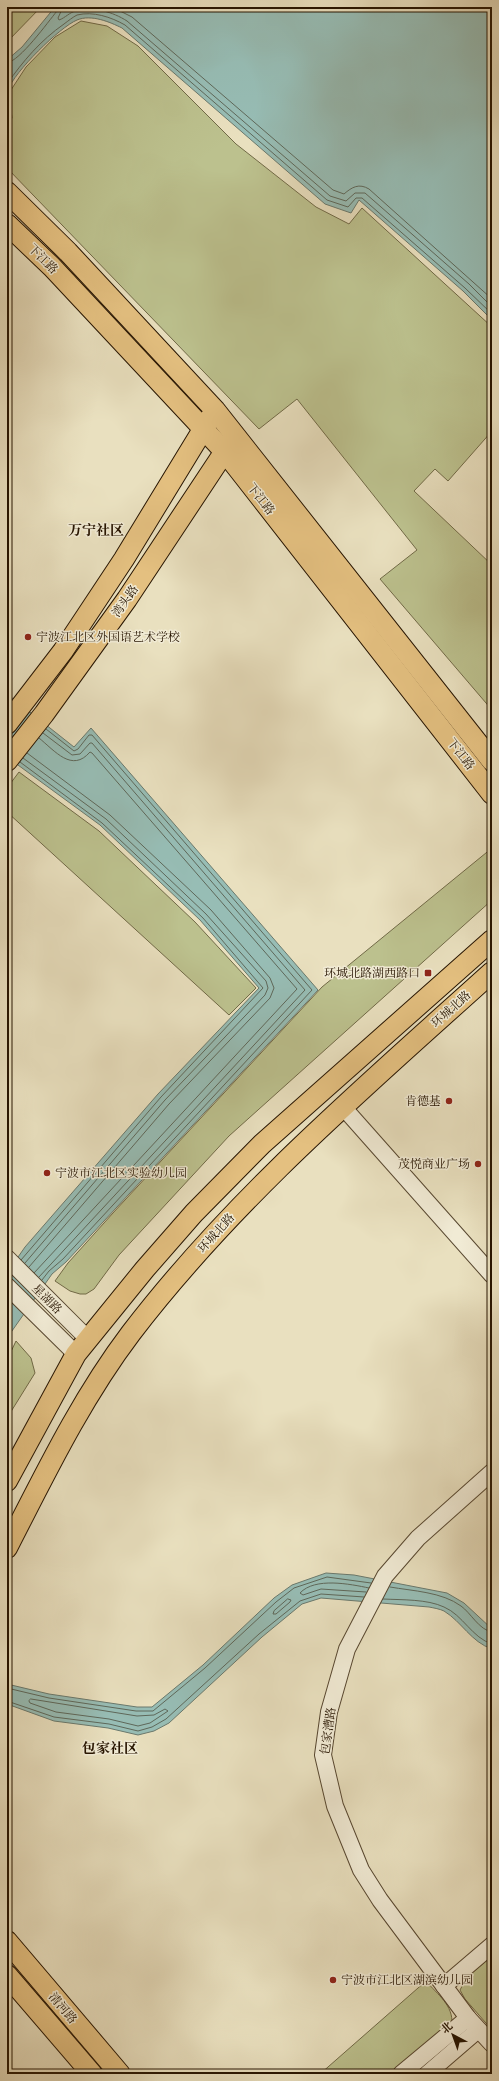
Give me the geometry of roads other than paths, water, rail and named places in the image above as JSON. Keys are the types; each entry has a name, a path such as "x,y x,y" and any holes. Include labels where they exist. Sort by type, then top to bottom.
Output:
{"main road":[{"name":"下江路","path":"7,192 68,252 215,410 230,444 273,514 492,794"},
{"name":"下江路","path":"7,224 57,273 203,428 230,444 294,510 492,761"},
{"name":"湾头路","path":"7,724 63,651 124,560 215,410"},
{"name":"湾头路","path":"7,761 44,714 127,599 230,444"},
{"name":"环城北路","path":"7,1480 82,1347 145,1269 194,1213 262,1144 492,940"},
{"name":"环城北路","path":"7,1548 72,1421 131,1334 218,1229 278,1168 343,1107 492,972"},
{"name":"清河路","path":"7,1941 120,2074"},
{"name":"清河路","path":"7,1975 92,2074"}],"street":[{"path":"273,514 294,510"},
{"path":"343,1107 492,1275"},
{"name":"星湖路","path":"7,1258 82,1347"},
{"name":"星湖路","path":"7,1286 82,1347"},
{"name":"包家漕路","path":"492,1472 418,1538 385,1576 347,1649 329,1712 323,1755 335,1806 361,1870 380,1900 444,1986 473,2024 492,2044"},
{"path":"444,1986 492,1945"},
{"path":"401,2074 473,2024"},
{"path":"427,2074 473,2024"}],"water":[{"path":"55,7 492,7 492,320 463,291 359,200 351,213 325,204 122,28 112,23 94,18 82,18 69,24 49,40 19,72 7,93 7,60 22,47"},
{"path":"7,99 9,114 7,117"},
{"path":"7,694 74,747 91,728 318,990 66,1262 52,1274 7,1338 7,1273 25,1247 158,1094 259,988 200,920 100,825 7,757"},
{"path":"326,1573 354,1575 447,1593 464,1603 492,1629 492,1649 478,1642 456,1621 441,1610 429,1607 321,1598 302,1604 262,1637 169,1723 154,1731 138,1735 108,1728 54,1721 7,1704 7,1684 49,1694 137,1707 152,1707 203,1665 274,1598 292,1585"}],"place":[{"name":"宁波江北区外国语艺术学校","path":"28,637"},
{"name":"环城北路湖西路口","path":"428,973"},
{"name":"肯德基","path":"449,1101"},
{"name":"茂悦商业广场","path":"478,1164"},
{"name":"宁波市江北区实验幼儿园","path":"47,1173"},
{"name":"宁波市江北区湖滨幼儿园","path":"333,1980"}],"district":[{"name":"万宁社区","path":"96,530"},
{"name":"包家社区","path":"110,1748"}]}
